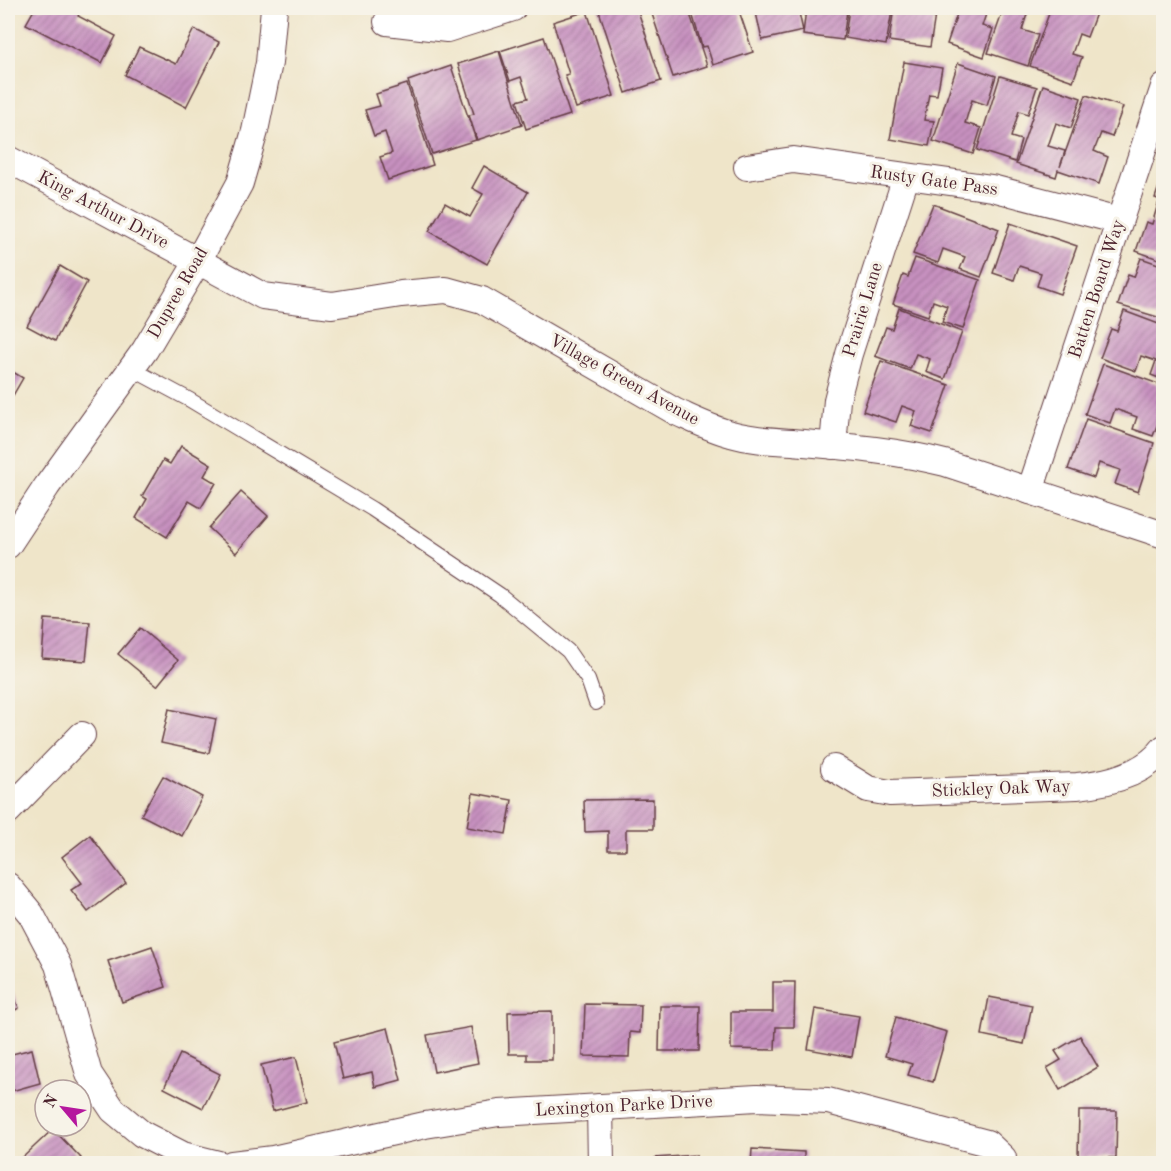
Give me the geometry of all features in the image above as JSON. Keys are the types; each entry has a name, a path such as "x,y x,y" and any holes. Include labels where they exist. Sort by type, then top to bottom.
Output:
{"street":[{"name":"Dupree Road","path":"8,545 47,486 145,350 198,261 240,183 255,130 269,63 274,8"},
{"path":"387,22 447,29 513,8"},
{"name":"Batten Board Way","path":"1030,491 1164,87"},
{"name":"King Arthur Drive","path":"8,159 198,261"},
{"name":"Rusty Gate Pass","path":"747,167 793,159 993,188 1119,221"},
{"name":"Prairie Lane","path":"833,446 837,400 849,354 906,177"},
{"name":"Village Green Avenue","path":"198,261 263,296 332,305 446,290 482,300 676,411 704,425 732,435 915,455 1164,536"},
{"path":"8,812 82,735"},
{"name":"Stickley Oak Way","path":"834,768 868,789 890,793 1077,786 1105,783 1133,772 1157,756 1164,748"},
{"path":"8,886 32,914 58,965 89,1074 113,1110 142,1134 183,1155 219,1164"},
{"name":"Lexington Parke Drive","path":"232,1164 273,1159 424,1125 499,1113 757,1098 828,1101 987,1143 1003,1158 1003,1164"},
{"path":"600,1107 601,1164"}],"lane":[{"path":"132,369 190,400 372,509 500,595 568,651 588,680 596,703"}],"building":[{"path":"35,8 82,8 78,16 116,36 102,63 26,24"},
{"path":"598,8 637,8 661,81 626,93"},
{"path":"650,8 688,8 707,66 673,77"},
{"path":"698,8 738,8 753,52 713,65 707,46 702,47 692,13 699,11"},
{"path":"755,8 798,8 803,31 762,40"},
{"path":"806,8 847,10 843,40 803,35"},
{"path":"849,8 875,8 892,11 886,45 845,38"},
{"path":"894,8 923,8 922,13 935,15 930,47 889,41"},
{"path":"959,8 988,8 982,26 993,29 984,57 947,44"},
{"path":"1004,8 1029,8 1022,30 1038,35 1028,66 988,53"},
{"path":"1051,8 1098,8 1087,37 1079,34 1072,54 1082,57 1073,81 1030,66"},
{"path":"587,11 614,96 576,108 565,75 569,74 553,22"},
{"path":"194,29 219,42 186,107 125,75 139,47 176,64"},
{"path":"544,37 570,115 526,129 517,101 528,98 521,77 510,81 500,51"},
{"path":"499,51 522,125 477,140 469,115 474,114 458,64"},
{"path":"904,62 942,68 937,95 929,94 924,120 934,121 929,146 890,139"},
{"path":"958,63 996,76 987,105 972,100 965,123 981,128 973,154 933,141"},
{"path":"451,66 476,140 432,154 408,81"},
{"path":"1000,76 1037,87 1028,114 1019,111 1011,137 1021,140 1015,162 977,150"},
{"path":"407,84 433,165 388,180 380,157 392,153 385,132 374,136 365,110 380,106 376,94"},
{"path":"1043,85 1081,98 1071,128 1056,123 1048,146 1065,151 1060,167 1086,95 1123,107 1112,137 1101,133 1094,151 1108,157 1099,184 1058,170 1056,177 1016,164"},
{"path":"484,166 528,192 487,264 429,231 445,203 470,217 483,194 472,188"},
{"path":"1164,175 1164,201 1155,198"},
{"path":"933,204 999,229 981,277 960,269 965,257 943,249 938,263 913,254"},
{"path":"1158,204 1164,206 1164,261 1136,251 1146,222 1152,224"},
{"path":"1010,223 1077,246 1060,294 1037,286 1041,273 1019,266 1014,280 993,273"},
{"path":"915,258 980,280 963,329 942,322 947,306 933,301 928,316 893,304 903,275 908,277"},
{"path":"1141,258 1164,266 1164,319 1118,305 1128,275 1134,277"},
{"path":"60,266 87,282 55,341 27,326"},
{"path":"899,308 962,332 945,379 926,372 930,359 916,354 910,369 875,356 886,327 892,329"},
{"path":"1124,311 1164,326 1164,380 1151,375 1156,361 1141,356 1136,371 1100,358 1111,329 1117,331"},
{"path":"881,361 949,385 932,433 911,426 916,411 902,406 896,422 863,411"},
{"path":"1103,364 1164,386 1164,407 1153,436 1133,429 1137,417 1115,409 1110,423 1085,414"},
{"path":"8,369 23,378 8,404"},
{"path":"1086,419 1154,443 1138,492 1115,484 1120,470 1099,463 1094,478 1068,469"},
{"path":"181,446 211,464 204,476 216,483 201,508 189,501 167,537 136,518 147,499 142,496 163,460 170,464"},
{"path":"241,492 268,516 236,553 209,528"},
{"path":"45,619 90,622 86,661 42,658"},
{"path":"140,628 178,660 157,686 118,654"},
{"path":"169,709 216,719 209,753 161,743"},
{"path":"163,776 202,797 182,836 141,815"},
{"path":"473,793 512,800 506,834 467,827"},
{"path":"653,799 653,829 626,829 626,850 608,850 608,831 585,832 584,800"},
{"path":"90,835 126,883 88,912 71,890 82,883 62,857"},
{"path":"152,946 166,987 122,1002 108,961"},
{"path":"8,982 19,1008 8,1014"},
{"path":"773,982 795,982 794,1027 776,1027 775,1050 731,1049 731,1012 773,1012"},
{"path":"989,997 1032,1005 1024,1044 982,1035"},
{"path":"585,1004 641,1005 640,1033 630,1032 629,1057 583,1056"},
{"path":"660,1006 700,1006 699,1051 659,1051"},
{"path":"815,1009 859,1016 852,1057 808,1049"},
{"path":"552,1011 552,1060 527,1060 527,1054 509,1054 508,1012"},
{"path":"896,1017 947,1032 933,1082 908,1075 912,1064 885,1056"},
{"path":"471,1027 478,1063 434,1072 427,1035"},
{"path":"388,1028 401,1080 375,1087 372,1072 343,1079 334,1042"},
{"path":"1080,1036 1098,1067 1060,1090 1047,1068 1061,1060 1055,1051"},
{"path":"32,1049 39,1078 33,1078 33,1085 8,1092 8,1055"},
{"path":"180,1054 220,1074 203,1108 164,1088"},
{"path":"296,1057 307,1102 273,1111 261,1065"},
{"path":"1079,1111 1117,1111 1116,1158 1078,1157"},
{"path":"43,1138 62,1138 81,1158 75,1164 23,1164 20,1160"},
{"path":"752,1149 804,1152 804,1164 751,1164"},
{"path":"696,1155 696,1164 655,1164 655,1158"}]}
